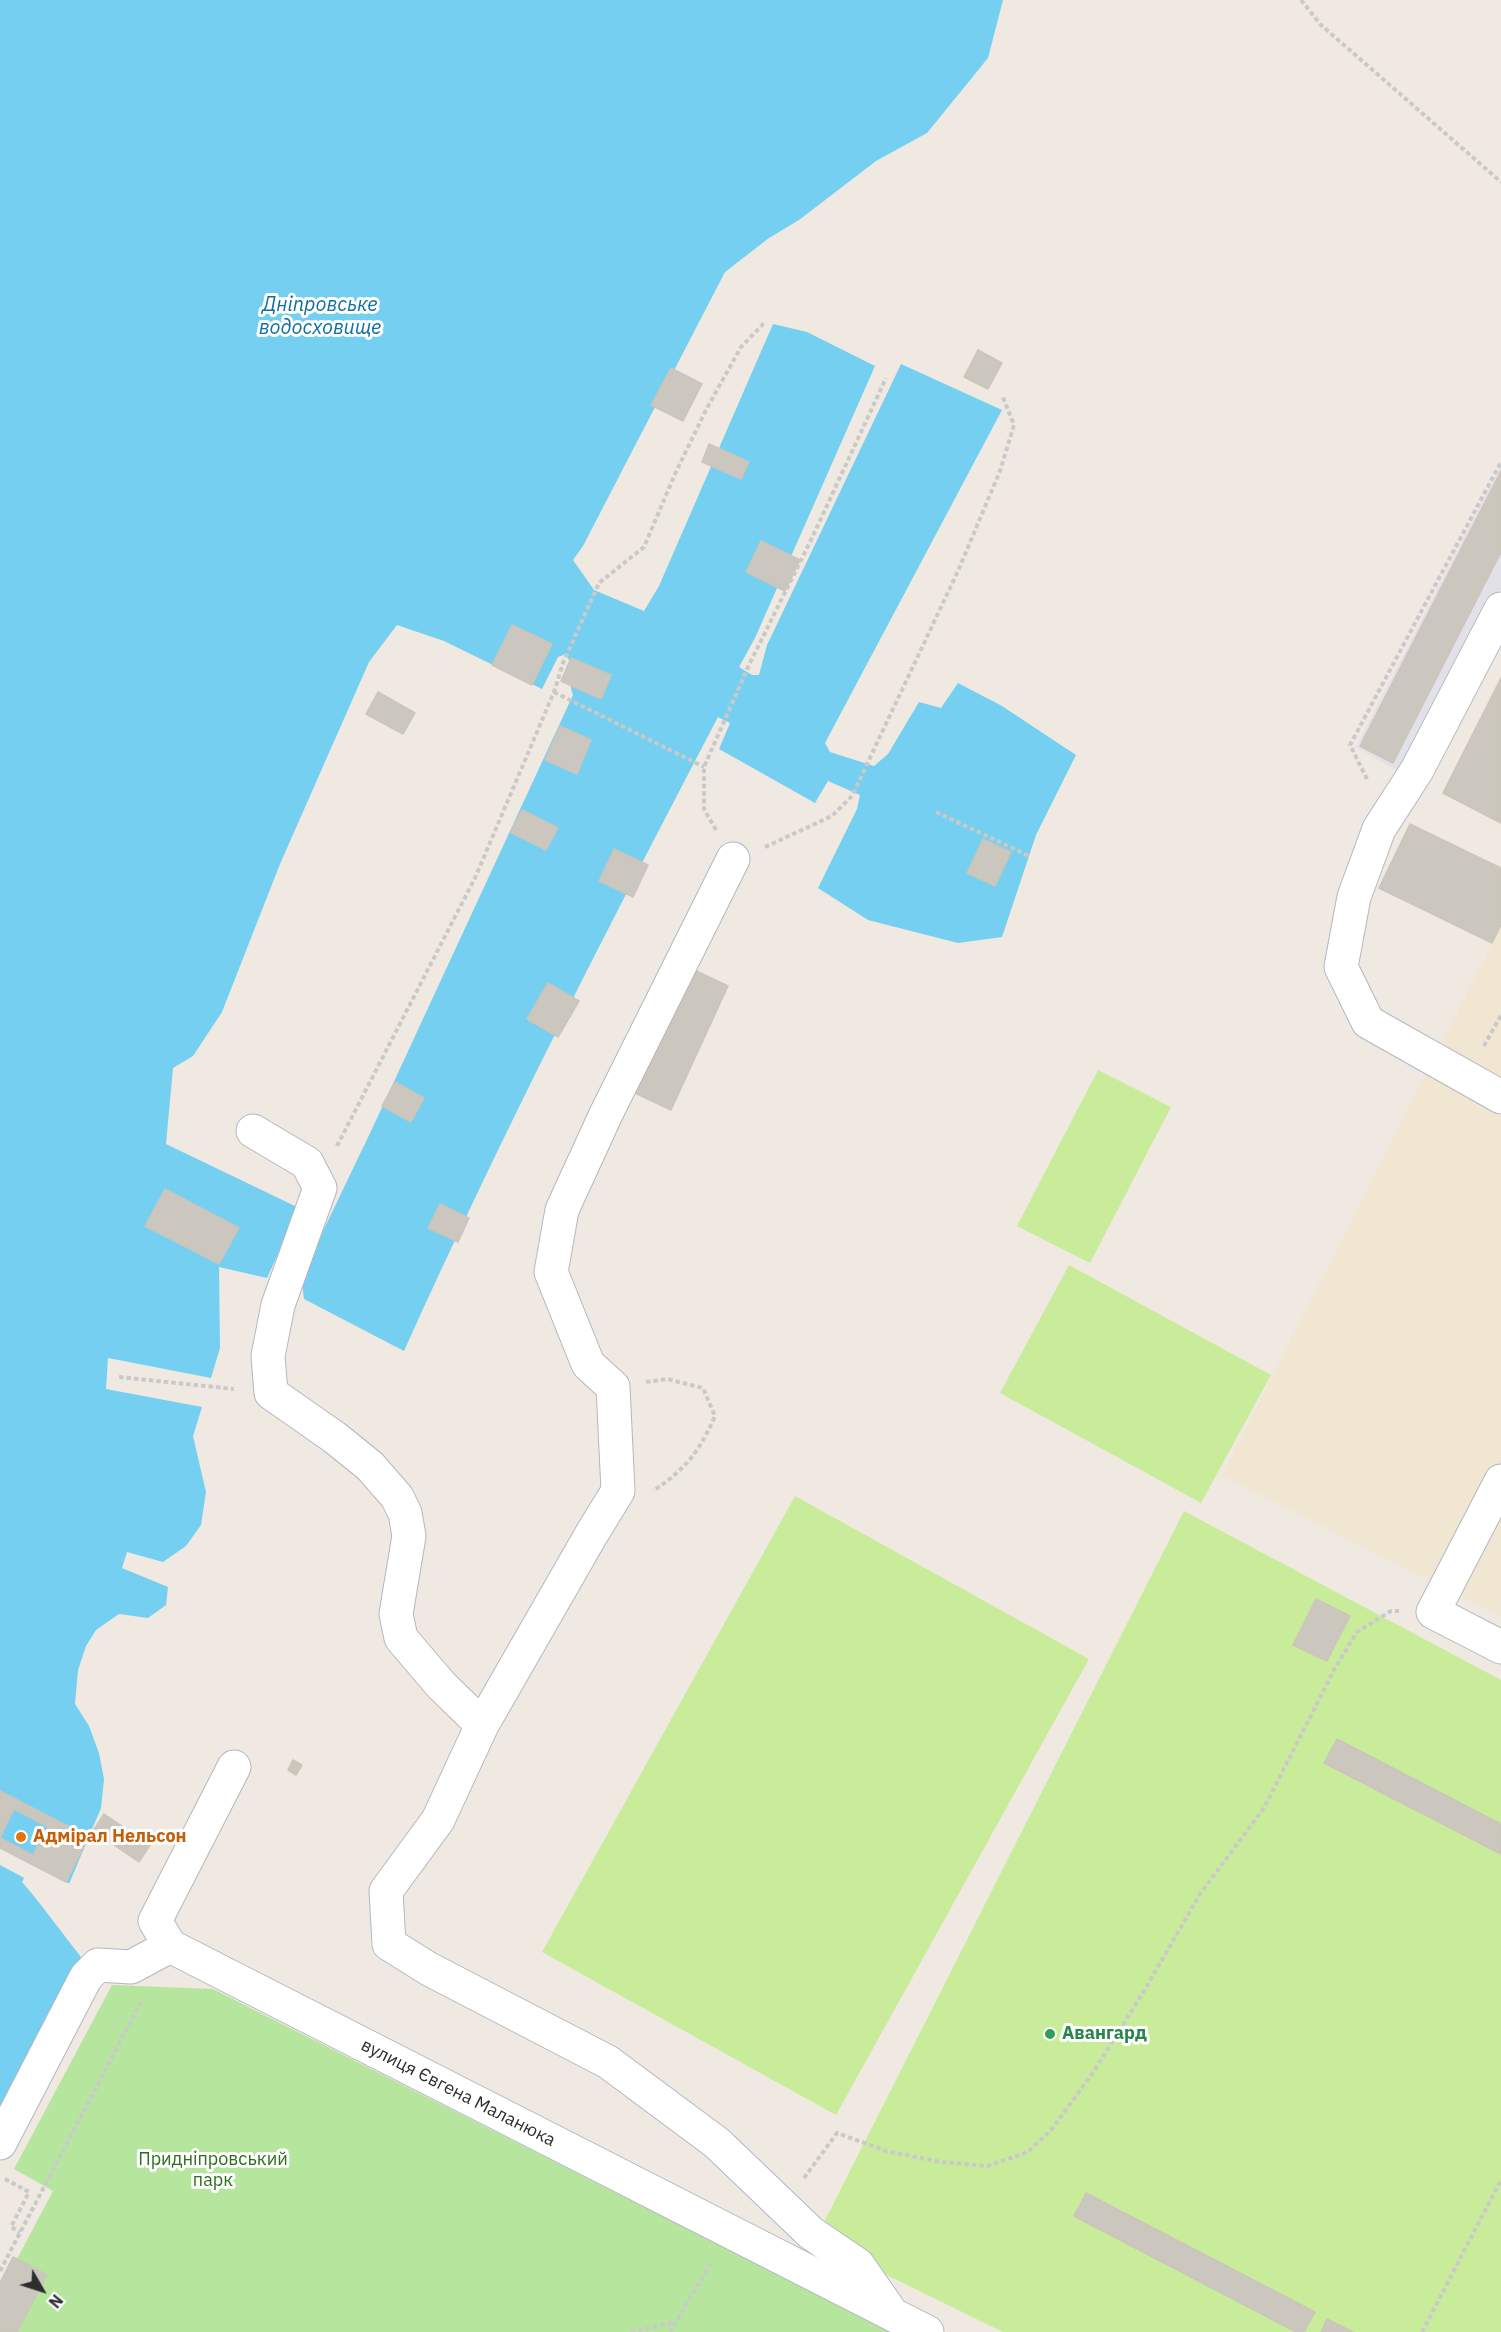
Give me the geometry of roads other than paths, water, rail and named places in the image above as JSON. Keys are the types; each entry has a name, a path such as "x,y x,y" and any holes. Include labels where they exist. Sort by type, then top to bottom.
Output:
{"street":[{"path":"1501,609 1417,770 1379,829 1354,897 1341,967 1368,1022 1501,1097"},
{"path":"733,859 606,1114 562,1210 551,1272 588,1364 613,1387 618,1491 483,1725 438,1820 387,1891 389,1944 429,1969 608,2062 717,2142 811,2233 858,2265 892,2314"},
{"path":"253,1131 307,1163 320,1188 278,1305 268,1356 270,1393 334,1437 370,1466 397,1497 405,1513 409,1536 396,1614 401,1638 441,1685 483,1725"},
{"path":"1501,1481 1433,1612 1501,1647"},
{"path":"0,2143 86,1977 98,1965 131,1967 170,1946 155,1921 234,1767"},
{"name":"вулиця Євгена Маланюка","path":"170,1946 927,2332"}],"water":[{"name":"Дніпровське водосховище","path":"0,0 1003,0 988,58 927,133 876,161 799,220 769,238 725,272 583,546 573,560 594,590 644,611 659,586 773,324 807,332 875,366 755,638 739,667 752,675 759,675 767,645 901,364 1002,410 825,743 830,752 874,766 888,754 919,702 941,708 958,683 1002,706 1076,755 1036,835 1002,937 958,943 868,920 818,888 857,809 860,795 828,781 815,803 719,749 730,723 718,717 557,1031 404,1351 304,1299 301,1277 573,695 570,665 566,654 558,657 542,689 444,641 397,625 369,662 280,864 222,1012 193,1056 173,1068 166,1144 299,1208 267,1278 219,1267 220,1348 211,1378 108,1358 106,1389 202,1407 193,1436 206,1492 201,1525 186,1546 163,1562 127,1552 122,1568 168,1587 166,1605 148,1618 119,1614 96,1630 86,1646 78,1670 75,1704 89,1726 99,1753 104,1779 101,1808 69,1884 24,1878 22,1882 81,1957 0,2114"}],"place":[{"name":"Адмірал Нельсон","path":"21,1837"},
{"name":"Авангард","path":"1050,2034"}],"park label":[{"name":"Придніпровський парк","path":"213,2170"}]}
